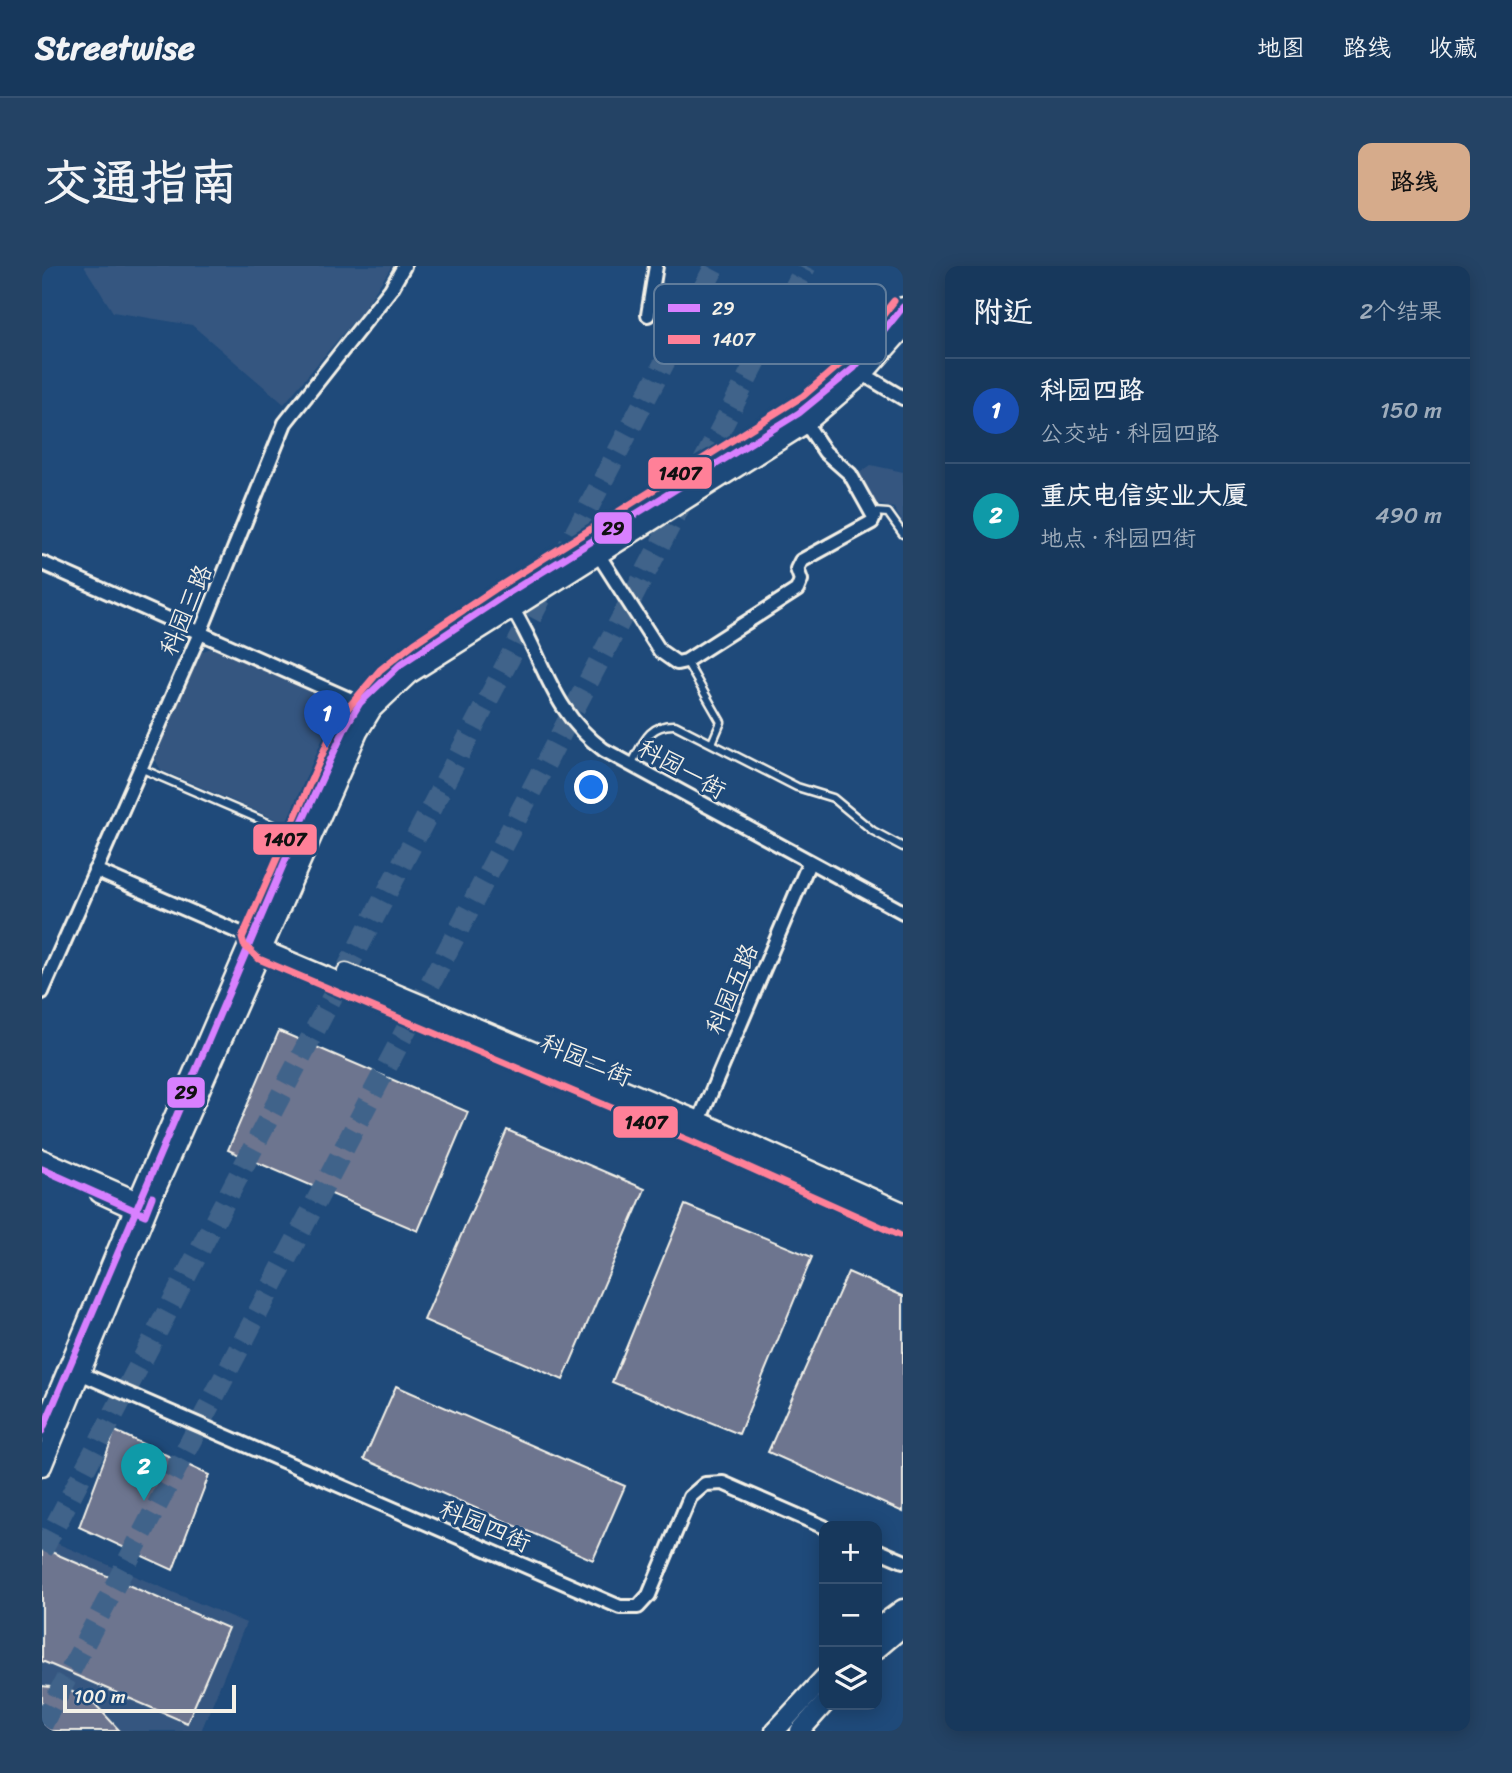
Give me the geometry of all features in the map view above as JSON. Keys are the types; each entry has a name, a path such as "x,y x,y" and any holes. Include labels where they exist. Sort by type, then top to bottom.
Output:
{"main road":[{"path":"886,328 903,307"},
{"path":"886,348 903,329"},
{"path":"509,602 802,418 857,364"},
{"path":"260,942 296,835 346,726 401,664 598,554 802,418 863,374 872,364"},
{"path":"42,1466 75,1371 141,1207 358,732 366,706"},
{"path":"42,1431 75,1371"},
{"path":"882,1624 903,1609"},
{"path":"879,1647 903,1627"},
{"path":"775,1731 819,1683"},
{"path":"800,1731 819,1710"}],"street":[{"name":"科园三路","path":"42,992 200,632 285,423 391,289 404,266"},
{"path":"648,316 656,266"},
{"path":"863,374 903,398"},
{"path":"598,554 660,651 677,663 686,661 797,590 801,585 798,564 872,522 874,512 850,474 825,452 802,418"},
{"path":"42,563 366,706"},
{"name":"科园一街","path":"509,602 552,692 571,720 587,737 631,765 903,912"},
{"name":"科园五路","path":"697,1126 809,863"},
{"name":"科园二街","path":"95,870 260,942 903,1211"},
{"name":"科园二街","path":"697,1126 903,1224"},
{"path":"42,1158 141,1207"},
{"path":"42,1169 141,1207"},
{"name":"科园四街","path":"75,1371 620,1607 638,1607 649,1595 690,1497 705,1484 723,1483 819,1525"},
{"path":"882,1552 903,1561"}],"lane":[{"path":"874,512 888,513 903,534"},
{"path":"686,661 721,722 712,743"},
{"path":"631,765 656,726 675,724 797,787 833,798 873,831 903,847"},
{"path":"140,768 296,835"}],"shaded area":[{"path":"84,266 392,266 365,307 284,404 192,325 113,312"},
{"path":"871,465 903,472 903,523 894,508 875,504 858,474"},
{"path":"211,648 335,700 340,711 294,818 282,822 161,770 154,758 200,652"},
{"path":"42,1537 246,1623 201,1731 42,1731"}],"building":[{"path":"279,1031 468,1112 418,1231 228,1150"},
{"path":"507,1130 645,1189 563,1380 424,1320"},
{"path":"685,1205 812,1257 739,1434 612,1382"},
{"path":"848,1272 903,1296 903,1512 768,1452"},
{"path":"396,1386 625,1486 593,1560 364,1459"},
{"path":"115,1431 209,1475 173,1570 79,1527"},
{"path":"42,1548 228,1628 187,1723 42,1661"},
{"path":"42,1686 67,1689 95,1704 120,1731 42,1731"}],"tunnel":[{"path":"706,284 715,266"},
{"path":"797,284 806,266"},
{"path":"42,1551 664,364"},
{"path":"42,1725 755,364"}],"transit line":[{"name":"1407","path":"886,311 894,301"},
{"name":"29","path":"886,328 903,307"},
{"name":"1407","path":"840,364 803,396 495,589 414,643 380,670 337,721 242,938 244,945 259,959 690,1141 899,1235"},
{"name":"29","path":"42,1431 296,835 346,726 360,703 401,664 505,595 799,413 857,364"},
{"name":"29","path":"42,1169 145,1215 152,1197"}],"place":[{"name":"科园四路","path":"327,748"},
{"name":"重庆电信实业大厦","path":"144,1501"}]}
